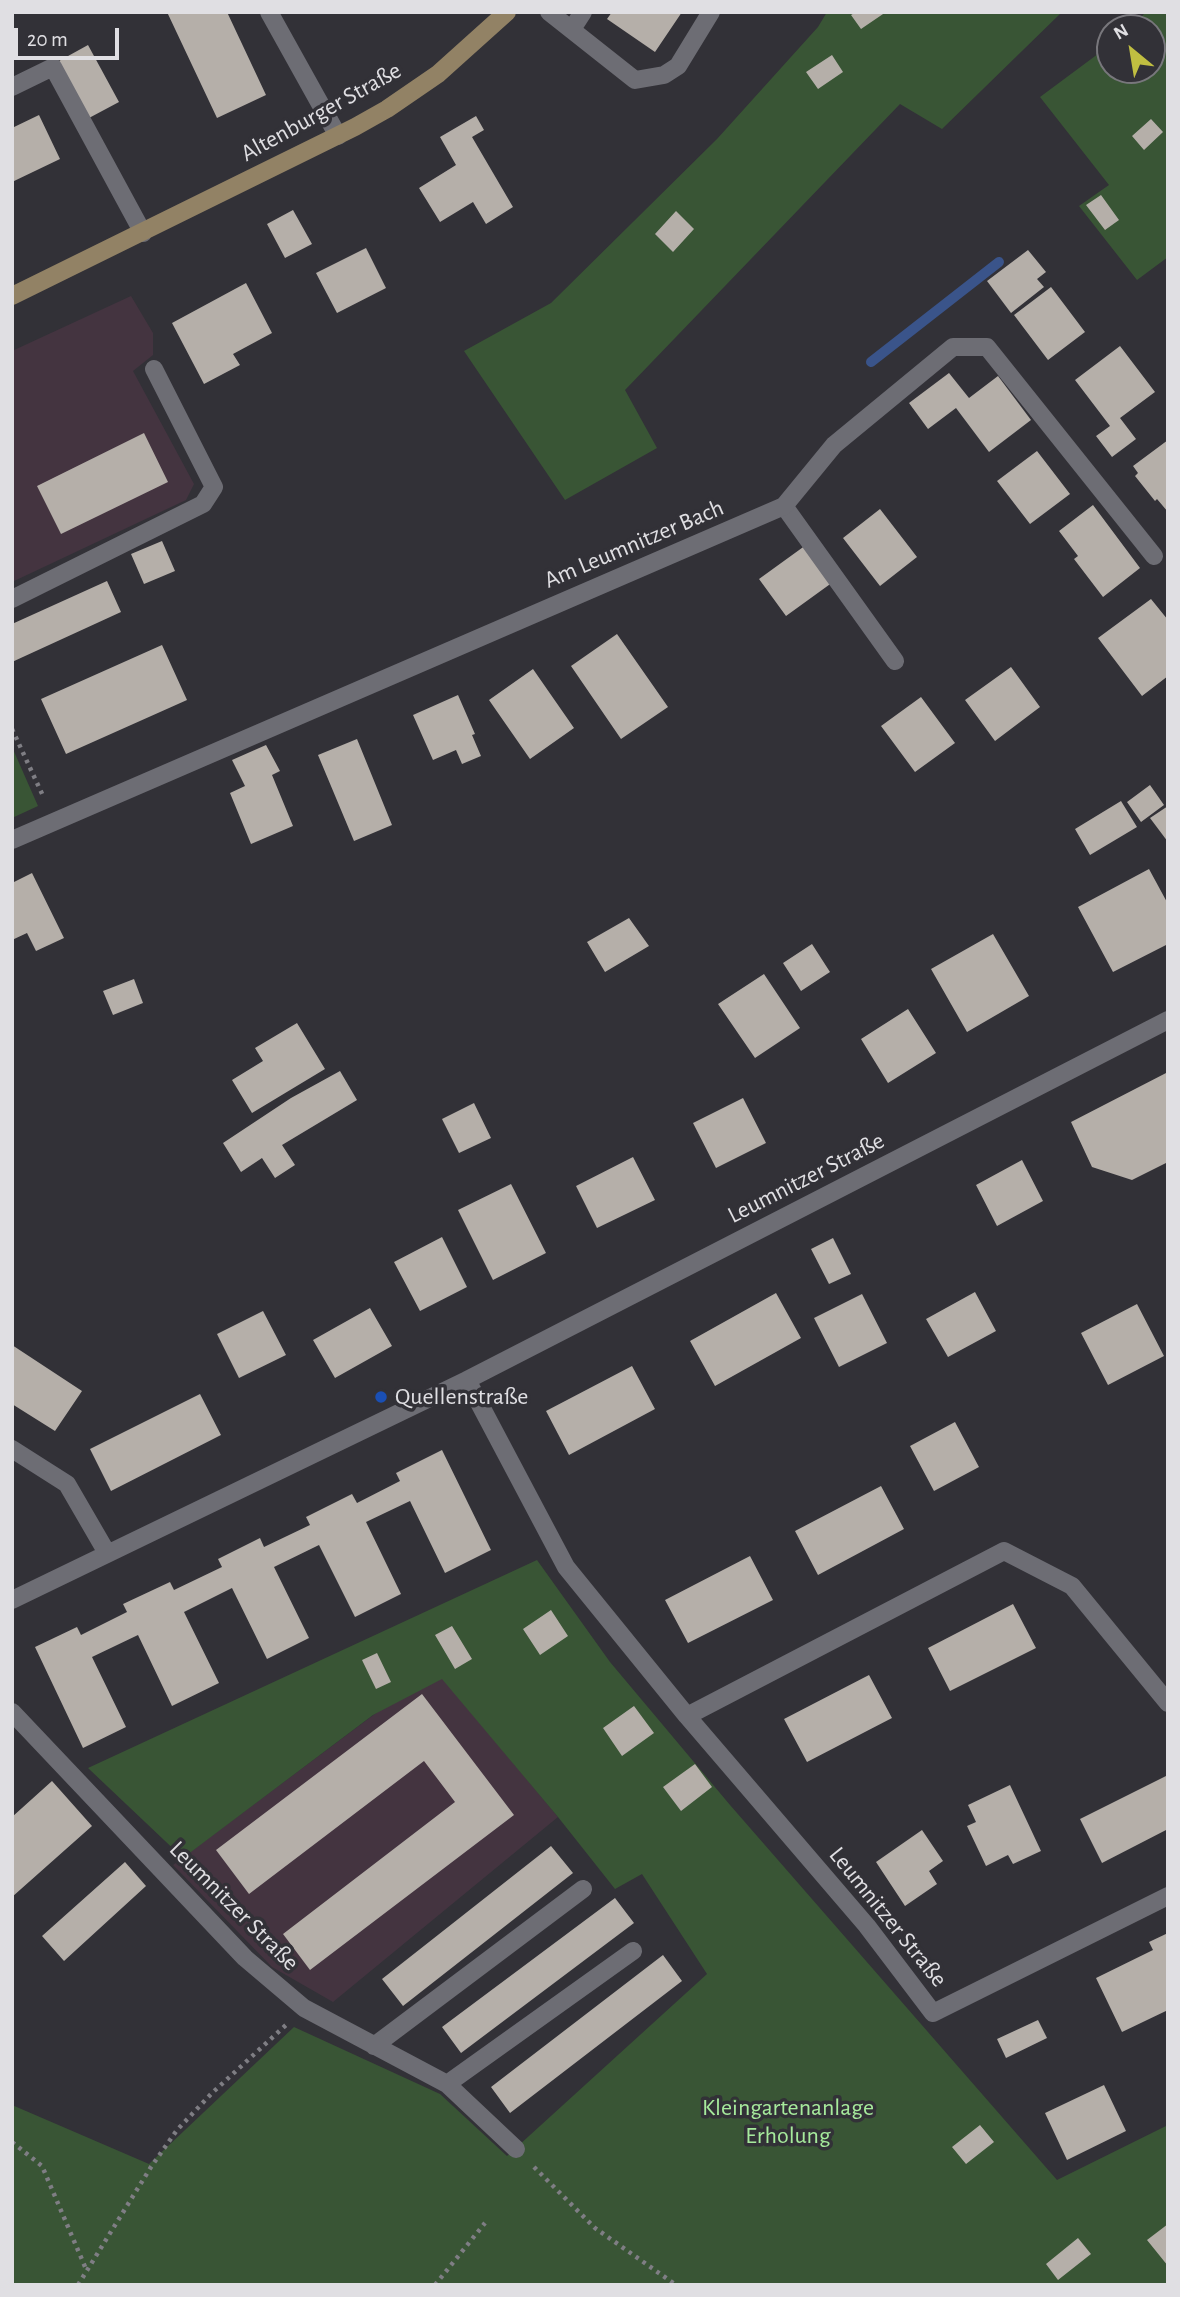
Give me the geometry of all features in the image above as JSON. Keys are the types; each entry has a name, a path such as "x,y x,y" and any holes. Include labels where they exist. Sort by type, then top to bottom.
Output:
{"main road":[{"name":"Altenburger Straße","path":"12,296 338,136 387,109 438,74 507,12"}],"street":[{"path":"269,12 338,136"},
{"path":"549,12 635,80 664,75 678,66 712,12"},
{"path":"572,29 583,12"},
{"path":"12,87 53,66 143,233"},
{"name":"Am Leumnitzer Bach","path":"12,840 785,506 834,445 953,347 987,347 1154,556"},
{"path":"12,598 203,504 214,486 154,369"},
{"path":"785,506 895,661"},
{"name":"Leumnitzer Straße","path":"107,1553 467,1380 1168,1020"},
{"name":"Leumnitzer Straße","path":"467,1380 566,1567 687,1716 867,1926 933,2013 1168,1896"},
{"path":"12,1449 67,1484 107,1553 12,1600"},
{"path":"687,1716 1004,1551 1072,1586 1168,1703"},
{"name":"Leumnitzer Straße","path":"12,1712 245,1958 304,2008 447,2084 516,2149"},
{"path":"374,2046 583,1889"},
{"path":"447,2084 633,1951"}],"path":[{"path":"12,729 54,821"},
{"path":"78,2285 177,2130 304,2008"},
{"path":"12,2142 42,2166 86,2269"},
{"path":"516,2149 595,2228 676,2285"},
{"path":"435,2285 485,2223"}],"shaded area":[{"path":"131,296 153,333 153,355 133,371 194,484 186,500 12,582 12,351"},
{"path":"435,1669 558,1817 333,2002 272,1967 173,1865"}],"green space":[{"path":"827,12 1062,12 942,129 900,104 625,390 657,448 565,500 464,351 551,303 717,139 818,27"},
{"path":"1168,12 1168,257 1137,280 1079,206 1109,185 1040,97 1096,55 1096,84 1166,84 1166,14 1144,14"},
{"path":"12,747 38,806 12,818"},
{"name":"Kleingartenanlage Erholung","path":"537,1560 610,1662 730,1805 1057,2180 1168,2125 1168,2285 12,2285 12,2105 149,2164 294,2027 440,2094 507,2156 707,1974 642,1874 615,1889 442,1679 373,1715 183,1858 88,1768"}],"building":[{"path":"167,12 227,12 266,95 217,118"},
{"path":"612,12 682,12 655,52 607,19"},
{"path":"856,12 886,12 861,29 851,15"},
{"path":"88,45 119,102 89,118 59,61"},
{"path":"832,55 843,72 818,89 806,72"},
{"path":"39,115 60,159 12,182 12,128"},
{"path":"476,116 484,130 472,137 513,207 486,224 473,202 440,222 419,188 456,165 440,137"},
{"path":"1151,119 1163,132 1144,150 1132,136"},
{"path":"1101,195 1119,220 1105,230 1086,205"},
{"path":"293,210 312,244 285,258 267,224"},
{"path":"676,211 694,229 673,252 655,234"},
{"path":"366,248 386,288 337,313 316,273"},
{"path":"1028,250 1046,272 1037,279 1044,287 1011,313 987,281"},
{"path":"246,283 272,333 233,354 240,365 204,384 172,323"},
{"path":"1051,287 1085,332 1048,360 1014,315"},
{"path":"1120,346 1155,392 1120,418 1136,439 1112,457 1096,436 1110,426 1075,380"},
{"path":"949,373 969,398 998,376 1031,420 989,452 956,408 928,429 909,403"},
{"path":"144,433 168,482 61,534 37,486"},
{"path":"1168,440 1168,512 1157,499 1155,501 1135,476 1138,473 1133,466"},
{"path":"1037,451 1070,494 1030,524 997,481"},
{"path":"1093,505 1140,568 1103,597 1074,559 1078,556 1059,531"},
{"path":"880,509 917,557 880,586 843,538"},
{"path":"162,541 175,571 144,584 131,554"},
{"path":"806,545 833,582 786,616 759,579"},
{"path":"107,581 121,612 12,662 12,624"},
{"path":"1151,599 1168,620 1168,676 1142,696 1098,638"},
{"path":"617,634 668,707 621,739 571,666"},
{"path":"162,645 187,700 66,754 41,699"},
{"path":"1011,667 1040,707 995,741 965,700"},
{"path":"533,669 574,728 530,759 489,700"},
{"path":"458,695 475,734 472,735 481,756 462,764 456,750 433,760 413,715"},
{"path":"921,697 955,743 915,772 881,726"},
{"path":"357,739 392,825 354,841 318,755"},
{"path":"266,745 280,771 272,775 293,826 251,844 230,793 245,786 232,760"},
{"path":"1150,785 1164,805 1141,822 1127,802"},
{"path":"1121,801 1137,827 1090,855 1075,829"},
{"path":"1168,806 1168,842 1150,818"},
{"path":"1149,869 1168,904 1168,944 1113,972 1078,907"},
{"path":"32,873 64,938 36,951 27,933 12,940 12,883"},
{"path":"629,918 649,946 605,972 587,942"},
{"path":"993,934 1029,996 967,1032 931,969"},
{"path":"812,944 830,972 801,991 783,963"},
{"path":"764,974 800,1028 755,1058 718,1004"},
{"path":"134,979 143,1003 113,1015 103,991"},
{"path":"908,1009 936,1053 888,1083 861,1039"},
{"path":"297,1023 325,1069 252,1113 232,1080 263,1061 255,1048"},
{"path":"340,1071 357,1100 282,1145 295,1165 275,1178 262,1158 241,1172 223,1143 291,1098"},
{"path":"1168,1072 1168,1162 1132,1180 1092,1167 1071,1122"},
{"path":"743,1098 766,1143 716,1168 693,1123"},
{"path":"474,1103 491,1138 459,1153 442,1119"},
{"path":"633,1157 655,1200 597,1228 576,1186"},
{"path":"1022,1160 1043,1201 997,1226 976,1185"},
{"path":"511,1184 546,1253 493,1280 458,1210"},
{"path":"442,1237 467,1287 420,1311 394,1262"},
{"path":"833,1238 851,1274 829,1284 811,1249"},
{"path":"975,1292 996,1331 948,1357 926,1319"},
{"path":"776,1293 801,1338 715,1386 690,1341"},
{"path":"862,1294 887,1343 839,1367 814,1318"},
{"path":"1137,1304 1164,1356 1108,1385 1081,1333"},
{"path":"370,1308 392,1346 335,1378 313,1340"},
{"path":"263,1311 286,1355 239,1378 217,1334"},
{"path":"12,1345 82,1391 55,1431 12,1404"},
{"path":"632,1366 655,1409 569,1455 546,1411"},
{"path":"200,1394 221,1435 111,1491 90,1449"},
{"path":"955,1422 979,1467 934,1491 910,1446"},
{"path":"442,1450 491,1550 445,1573 410,1501 366,1522 401,1594 355,1617 319,1545 274,1567 309,1638 267,1659 232,1588 184,1612 219,1683 172,1706 138,1635 92,1657 126,1727 83,1748 35,1647 77,1627 81,1635 127,1612 123,1604 170,1582 174,1590 222,1567 218,1559 260,1538 264,1547 310,1525 306,1517 352,1494 357,1503 400,1481 396,1473"},
{"path":"881,1486 904,1529 818,1575 795,1531"},
{"path":"750,1556 773,1600 688,1643 665,1600"},
{"path":"1013,1604 1036,1648 950,1691 928,1648"},
{"path":"551,1610 568,1636 540,1655 523,1629"},
{"path":"452,1626 472,1659 455,1669 435,1635"},
{"path":"377,1653 391,1682 376,1689 362,1660"},
{"path":"869,1675 892,1718 807,1762 784,1719"},
{"path":"422,1694 514,1815 310,1970 283,1934 455,1802 424,1761 249,1894 216,1850"},
{"path":"634,1706 654,1733 622,1756 603,1728"},
{"path":"695,1764 712,1787 681,1811 663,1787"},
{"path":"1166,1776 1168,1829 1102,1863 1080,1819"},
{"path":"52,1781 92,1826 12,1897 12,1817"},
{"path":"1010,1785 1041,1851 1013,1864 1008,1855 986,1866 967,1826 976,1822 968,1805"},
{"path":"922,1830 943,1861 929,1871 937,1884 905,1906 876,1862"},
{"path":"551,1846 573,1873 403,2006 382,1979"},
{"path":"125,1862 146,1886 64,1961 42,1936"},
{"path":"615,1898 634,1923 461,2053 442,2027"},
{"path":"1168,1933 1168,2010 1122,2032 1096,1978 1153,1950 1149,1942"},
{"path":"663,1955 682,1981 510,2113 491,2087"},
{"path":"1038,2020 1047,2038 1006,2058 997,2039"},
{"path":"1104,2085 1126,2131 1067,2160 1045,2113"},
{"path":"980,2125 994,2142 966,2164 952,2147"},
{"path":"1168,2224 1168,2266 1147,2240"},
{"path":"1078,2238 1091,2254 1058,2280 1046,2264"}],"waterway":[{"path":"871,362 999,262"}],"place":[{"name":"Quellenstraße","path":"381,1397"}]}
